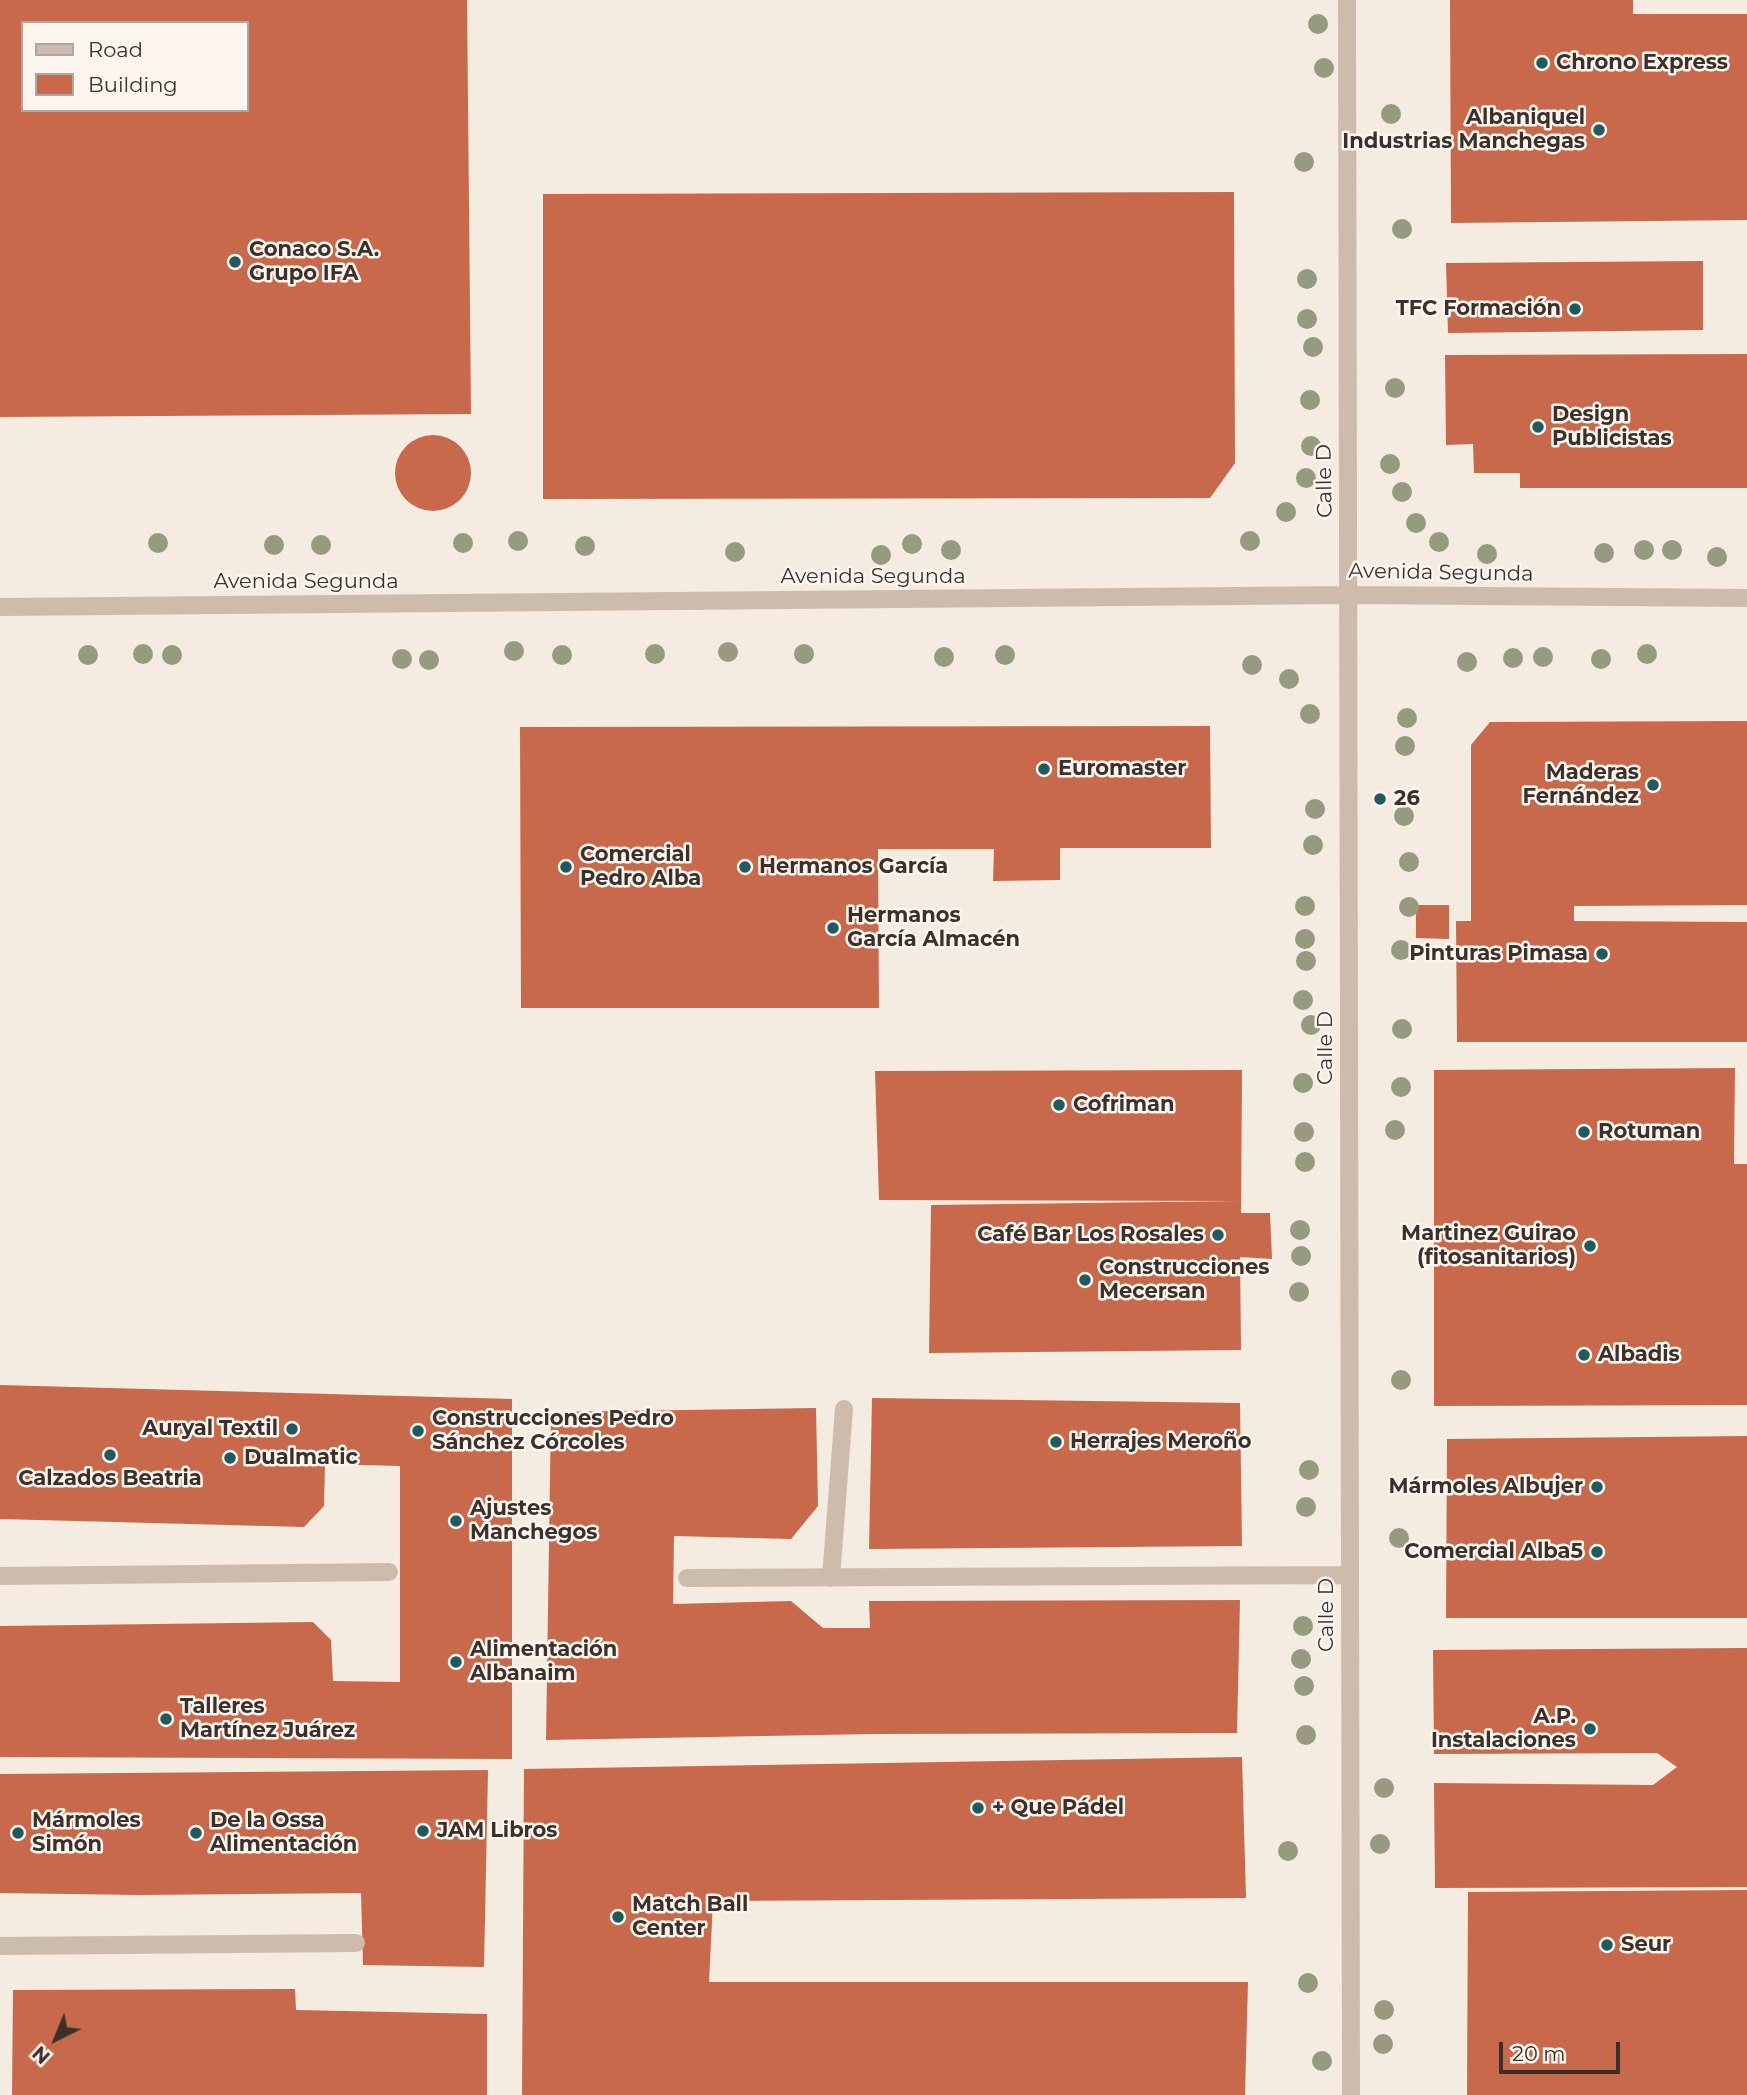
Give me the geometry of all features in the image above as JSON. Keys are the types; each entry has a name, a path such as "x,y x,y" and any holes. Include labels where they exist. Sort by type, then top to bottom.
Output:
{"street":[{"name":"Calle D","path":"1347,0 1351,2095"},
{"name":"Avenida Segunda","path":"0,607 1349,595 1747,598"},
{"path":"831,1578 844,1409"},
{"path":"0,1576 389,1572"},
{"path":"687,1578 1350,1575"},
{"path":"0,1946 356,1943"}],"building":[{"name":"Conaco S.A. Grupo IFA","path":"0,0 467,0 471,414 0,417"},
{"path":"1450,0 1633,0 1633,14 1747,14 1747,220 1451,223"},
{"path":"1234,192 1235,463 1210,498 543,499 543,194"},
{"name":"TFC Formación","path":"1703,261 1703,330 1448,333 1446,263"},
{"path":"1747,354 1747,488 1520,488 1520,473 1474,473 1473,444 1446,445 1445,355"},
{"path":"433,435 447,438 460,446 468,459 471,473 468,487 460,500 447,508 433,511 419,508 406,500 398,487 395,473 398,459 406,446 419,438"},
{"path":"1747,721 1747,905 1574,906 1574,921 1747,922 1747,1042 1457,1042 1456,921 1471,921 1471,745 1490,722"},
{"path":"1210,726 1211,848 1060,848 1060,880 993,881 994,849 878,849 879,1008 521,1008 520,727"},
{"path":"1416,905 1449,905 1449,939 1416,938"},
{"path":"1735,1068 1734,1164 1747,1164 1747,1405 1434,1406 1434,1070"},
{"path":"1242,1070 1241,1213 1270,1213 1272,1259 1240,1257 1241,1350 929,1353 931,1205 1239,1201 879,1200 875,1071"},
{"path":"0,1385 512,1399 512,1759 0,1757 0,1626 313,1622 331,1640 333,1681 400,1682 400,1466 325,1464 324,1506 304,1527 0,1519"},
{"name":"Herrajes Meroño","path":"872,1398 1240,1403 1242,1546 869,1549"},
{"path":"816,1408 818,1506 791,1539 674,1536 673,1604 791,1601 823,1628 870,1628 869,1601 1240,1600 1237,1733 873,1734 546,1740 551,1412"},
{"path":"1747,1436 1747,1618 1446,1618 1447,1439"},
{"path":"1747,1648 1747,1887 1435,1888 1434,1783 1653,1785 1677,1767 1657,1753 1434,1754 1433,1650"},
{"path":"1242,1757 1246,1898 713,1901 709,1982 1248,1982 1245,2095 522,2095 524,1769"},
{"path":"488,1770 484,1967 363,1965 361,1893 0,1893 0,1774"},
{"name":"Seur","path":"1747,1890 1747,2095 1467,2095 1468,1892"},
{"path":"295,1989 296,2010 487,2014 487,2095 12,2095 13,1990"}],"place":[{"name":"Chrono Express","path":"1542,63"},
{"name":"Albaniquel Industrias Manchegas","path":"1599,130"},
{"name":"Conaco S.A. Grupo IFA","path":"235,262"},
{"name":"TFC Formación","path":"1575,309"},
{"name":"Design Publicistas","path":"1538,427"},
{"name":"Euromaster","path":"1044,769"},
{"name":"Maderas Fernández","path":"1653,785"},
{"name":"26","path":"1380,799"},
{"name":"Comercial Pedro Alba","path":"566,867"},
{"name":"Hermanos García","path":"745,867"},
{"name":"Hermanos García Almacén","path":"833,928"},
{"name":"Pinturas Pimasa","path":"1602,954"},
{"name":"Cofriman","path":"1059,1105"},
{"name":"Rotuman","path":"1584,1132"},
{"name":"Café Bar Los Rosales","path":"1218,1235"},
{"name":"Martinez Guirao (fitosanitarios)","path":"1590,1246"},
{"name":"Construcciones Mecersan","path":"1085,1280"},
{"name":"Albadis","path":"1584,1355"},
{"name":"Auryal Textil","path":"292,1429"},
{"name":"Construcciones Pedro Sánchez Córcoles","path":"418,1431"},
{"name":"Herrajes Meroño","path":"1056,1442"},
{"name":"Calzados Beatria","path":"110,1455"},
{"name":"Dualmatic","path":"230,1458"},
{"name":"Mármoles Albujer","path":"1597,1487"},
{"name":"Ajustes Manchegos","path":"456,1521"},
{"name":"Comercial Alba5","path":"1597,1552"},
{"name":"Alimentación Albanaim","path":"456,1662"},
{"name":"Talleres Martínez Juárez","path":"166,1719"},
{"name":"A.P. Instalaciones","path":"1590,1729"},
{"name":"+ Que Pádel","path":"978,1808"},
{"name":"JAM Libros","path":"423,1831"},
{"name":"Mármoles Simón","path":"18,1833"},
{"name":"De la Ossa Alimentación","path":"196,1833"},
{"name":"Match Ball Center","path":"618,1917"},
{"name":"Seur","path":"1607,1945"}]}
